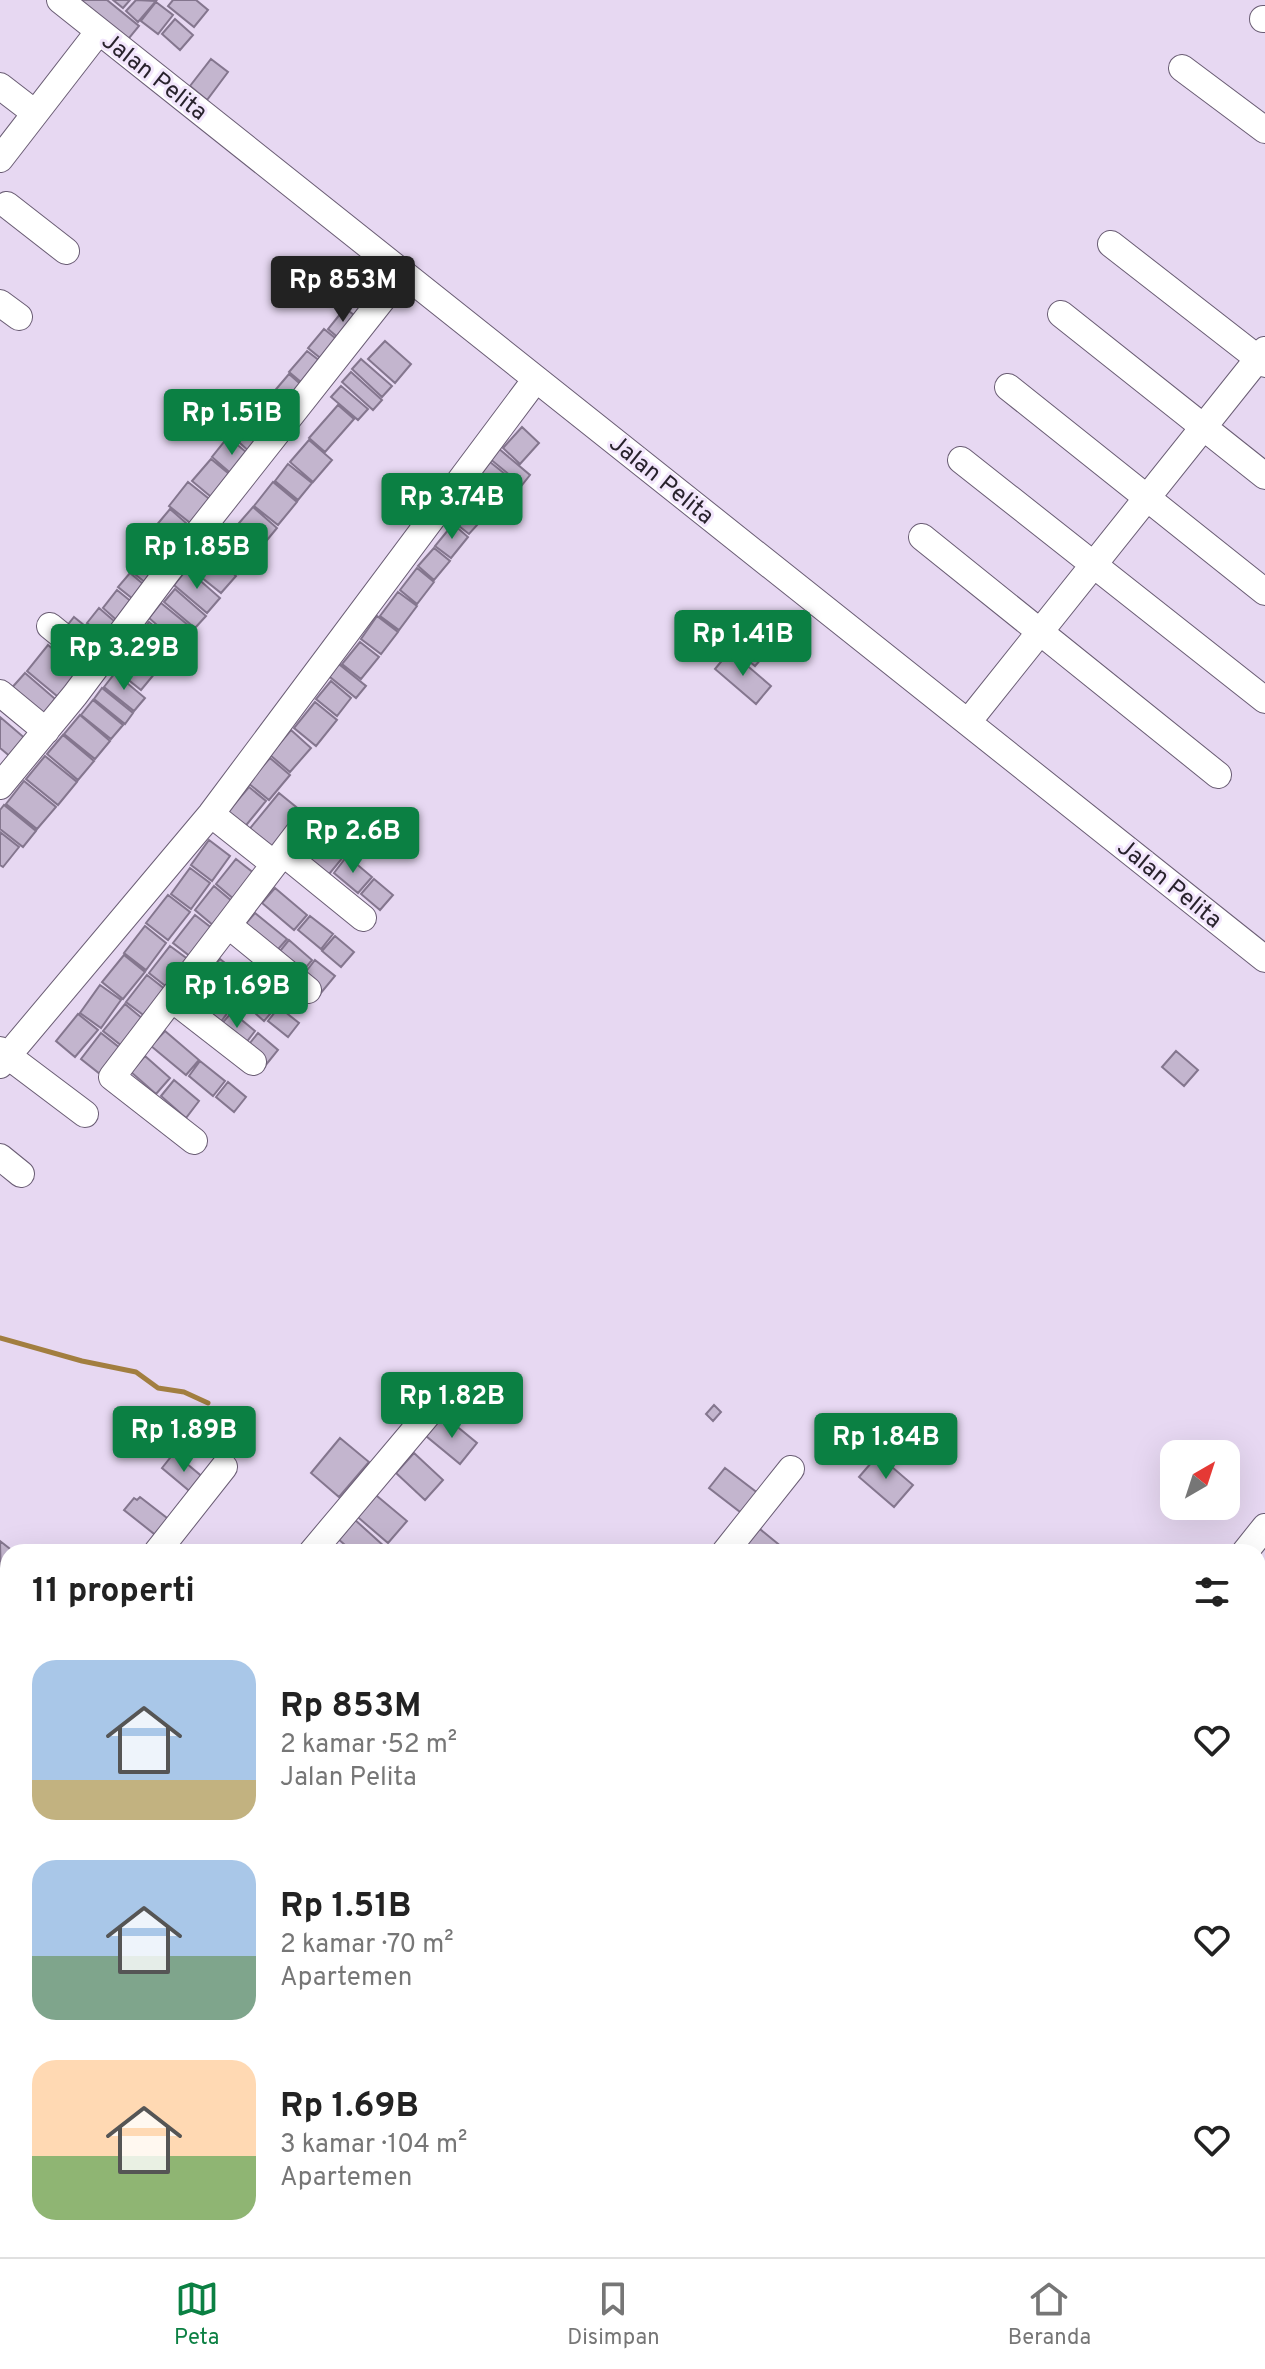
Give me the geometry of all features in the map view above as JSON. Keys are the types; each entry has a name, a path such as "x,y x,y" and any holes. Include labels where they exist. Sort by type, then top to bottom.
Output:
{"street":[{"name":"Jalan Pelita","path":"60,0 1265,959"},
{"path":"0,159 99,31"},
{"path":"1182,68 1265,130"},
{"path":"0,86 35,113"},
{"path":"2,206 66,251"},
{"path":"968,722 1204,426 1263,358 1111,244"},
{"path":"0,786 403,273"},
{"path":"1061,314 1265,476"},
{"path":"85,1114 3,1057 211,814 536,379"},
{"path":"1008,387 1263,587"},
{"path":"961,460 1265,700"},
{"path":"922,537 1218,775"},
{"path":"50,626 98,665"},
{"path":"0,693 46,731"},
{"path":"211,814 363,918"},
{"path":"194,1141 112,1077 305,824"},
{"path":"228,925 308,990"},
{"path":"172,999 253,1062"},
{"path":"0,1157 21,1174"},
{"path":"319,1544 429,1413"},
{"path":"163,1544 224,1467"},
{"path":"731,1544 791,1469"},
{"path":"1251,1544 1265,1527"}],"building":[{"path":"81,0 107,0 139,26 125,43"},
{"path":"113,0 130,0 123,8"},
{"path":"136,0 156,1 138,22 126,11"},
{"path":"173,0 196,0 208,10 194,27 168,6"},
{"path":"156,2 173,15 158,34 141,21"},
{"path":"175,19 193,35 180,50 162,34"},
{"path":"211,59 228,72 207,100 190,86"},
{"path":"345,308 359,319 341,340 328,329"},
{"path":"324,329 340,342 324,361 308,348"},
{"path":"385,341 411,364 395,383 368,359"},
{"path":"307,351 325,365 307,387 289,372"},
{"path":"361,359 392,386 382,397 352,369"},
{"path":"351,372 382,400 373,410 342,382"},
{"path":"289,374 306,389 289,409 272,394"},
{"path":"341,386 368,409 358,420 331,397"},
{"path":"271,397 286,411 270,429 255,415"},
{"path":"338,405 354,419 325,452 309,438"},
{"path":"250,415 270,431 251,453 232,436"},
{"path":"522,427 539,443 520,464 503,448"},
{"path":"228,437 252,457 235,477 212,457"},
{"path":"309,440 332,460 313,482 290,462"},
{"path":"498,448 530,475 522,485 489,458"},
{"path":"211,459 234,478 216,501 192,481"},
{"path":"490,462 520,486 511,498 481,474"},
{"path":"288,464 312,483 298,500 275,481"},
{"path":"486,480 501,493 486,510 472,498"},
{"path":"188,482 213,502 194,526 169,506"},
{"path":"273,482 297,502 278,525 254,506"},
{"path":"471,501 487,514 469,534 454,522"},
{"path":"253,507 277,528 258,551 233,530"},
{"path":"170,509 193,529 173,553 150,533"},
{"path":"453,524 468,537 451,558 435,546"},
{"path":"231,532 256,553 238,574 213,553"},
{"path":"144,533 173,556 162,571 133,547"},
{"path":"434,548 450,561 434,580 418,566"},
{"path":"211,555 236,576 221,593 196,573"},
{"path":"141,558 161,574 151,587 131,571"},
{"path":"417,568 434,582 417,604 400,590"},
{"path":"187,569 220,598 207,613 174,585"},
{"path":"130,573 149,589 138,603 118,587"},
{"path":"175,589 206,616 195,628 164,602"},
{"path":"117,590 138,607 122,625 103,608"},
{"path":"398,592 417,606 399,630 380,616"},
{"path":"161,603 194,630 181,646 149,618"},
{"path":"99,608 121,627 109,641 87,623"},
{"path":"377,616 398,632 381,654 361,639"},
{"path":"74,617 106,643 94,658 62,632"},
{"path":"149,622 179,647 164,665 134,640"},
{"path":"745,632 768,651 755,666 733,648"},
{"path":"360,642 379,657 361,679 342,664"},
{"path":"48,645 84,675 63,701 27,671"},
{"path":"140,649 161,666 141,690 120,673"},
{"path":"730,651 771,686 756,704 715,669"},
{"path":"335,661 366,686 356,698 325,673"},
{"path":"25,673 61,704 45,722 9,691"},
{"path":"115,673 145,698 134,711 104,687"},
{"path":"331,681 351,698 337,716 316,699"},
{"path":"102,688 133,713 125,724 94,699"},
{"path":"93,700 123,725 111,739 81,715"},
{"path":"315,702 337,720 316,746 294,728"},
{"path":"80,715 110,741 95,759 64,734"},
{"path":"0,717 27,740 12,758 0,748"},
{"path":"291,730 311,748 290,772 270,755"},
{"path":"63,735 94,761 78,780 47,754"},
{"path":"45,756 77,782 58,805 26,779"},
{"path":"270,758 290,775 269,800 248,783"},
{"path":"24,781 56,807 37,829 6,804"},
{"path":"249,787 266,801 243,829 225,815"},
{"path":"279,793 301,811 269,850 247,832"},
{"path":"4,805 36,831 23,847 0,829 0,810"},
{"path":"318,825 349,850 325,879 294,854"},
{"path":"0,832 19,847 3,867 0,865"},
{"path":"209,840 230,856 212,881 191,865"},
{"path":"347,856 372,877 358,893 334,873"},
{"path":"236,859 255,874 235,900 216,884"},
{"path":"190,868 210,883 191,909 171,894"},
{"path":"374,879 393,895 380,910 361,894"},
{"path":"214,886 233,902 214,926 195,910"},
{"path":"275,888 307,915 294,930 262,903"},
{"path":"168,895 190,912 168,940 146,923"},
{"path":"255,913 287,939 273,955 241,929"},
{"path":"195,915 213,929 191,957 173,943"},
{"path":"310,916 333,934 321,949 298,930"},
{"path":"145,926 166,943 146,970 124,953"},
{"path":"335,936 354,952 341,967 322,951"},
{"path":"289,940 312,960 299,976 276,956"},
{"path":"170,946 189,960 168,988 149,973"},
{"path":"124,955 145,972 123,999 102,982"},
{"path":"220,959 250,983 238,998 207,974"},
{"path":"315,960 335,976 320,994 301,978"},
{"path":"147,975 166,990 146,1017 126,1002"},
{"path":"100,985 121,1000 101,1028 80,1013"},
{"path":"252,985 277,1006 264,1021 240,1000"},
{"path":"198,986 229,1011 216,1028 184,1003"},
{"path":"125,1004 143,1019 122,1046 103,1031"},
{"path":"279,1007 299,1023 288,1037 268,1021"},
{"path":"232,1012 255,1031 242,1048 218,1028"},
{"path":"78,1014 98,1030 75,1057 56,1041"},
{"path":"165,1031 199,1060 186,1075 151,1046"},
{"path":"101,1033 120,1048 100,1074 81,1059"},
{"path":"258,1033 278,1050 265,1066 245,1049"},
{"path":"1176,1051 1198,1070 1184,1086 1162,1067"},
{"path":"145,1056 170,1078 156,1094 131,1072"},
{"path":"200,1061 225,1081 213,1096 189,1076"},
{"path":"174,1080 199,1101 186,1118 161,1096"},
{"path":"228,1082 246,1097 234,1112 216,1097"},
{"path":"714,1405 721,1412 713,1421 706,1414"},
{"path":"208,1414 239,1439 228,1452 198,1427"},
{"path":"443,1415 477,1443 460,1464 426,1436"},
{"path":"340,1438 369,1462 339,1497 311,1473"},
{"path":"174,1453 205,1479 193,1494 162,1468"},
{"path":"414,1453 443,1480 425,1500 396,1473"},
{"path":"878,1455 913,1485 894,1507 859,1477"},
{"path":"725,1468 759,1494 744,1515 709,1488"},
{"path":"371,1491 407,1521 388,1543 353,1513"},
{"path":"140,1497 176,1525 163,1541 124,1510 134,1498 137,1500"},
{"path":"354,1519 382,1544 344,1544 337,1538"},
{"path":"755,1525 778,1544 745,1544"}],"waterway":[{"path":"0,1338 82,1361 136,1372 158,1388 184,1392 208,1403"}]}
